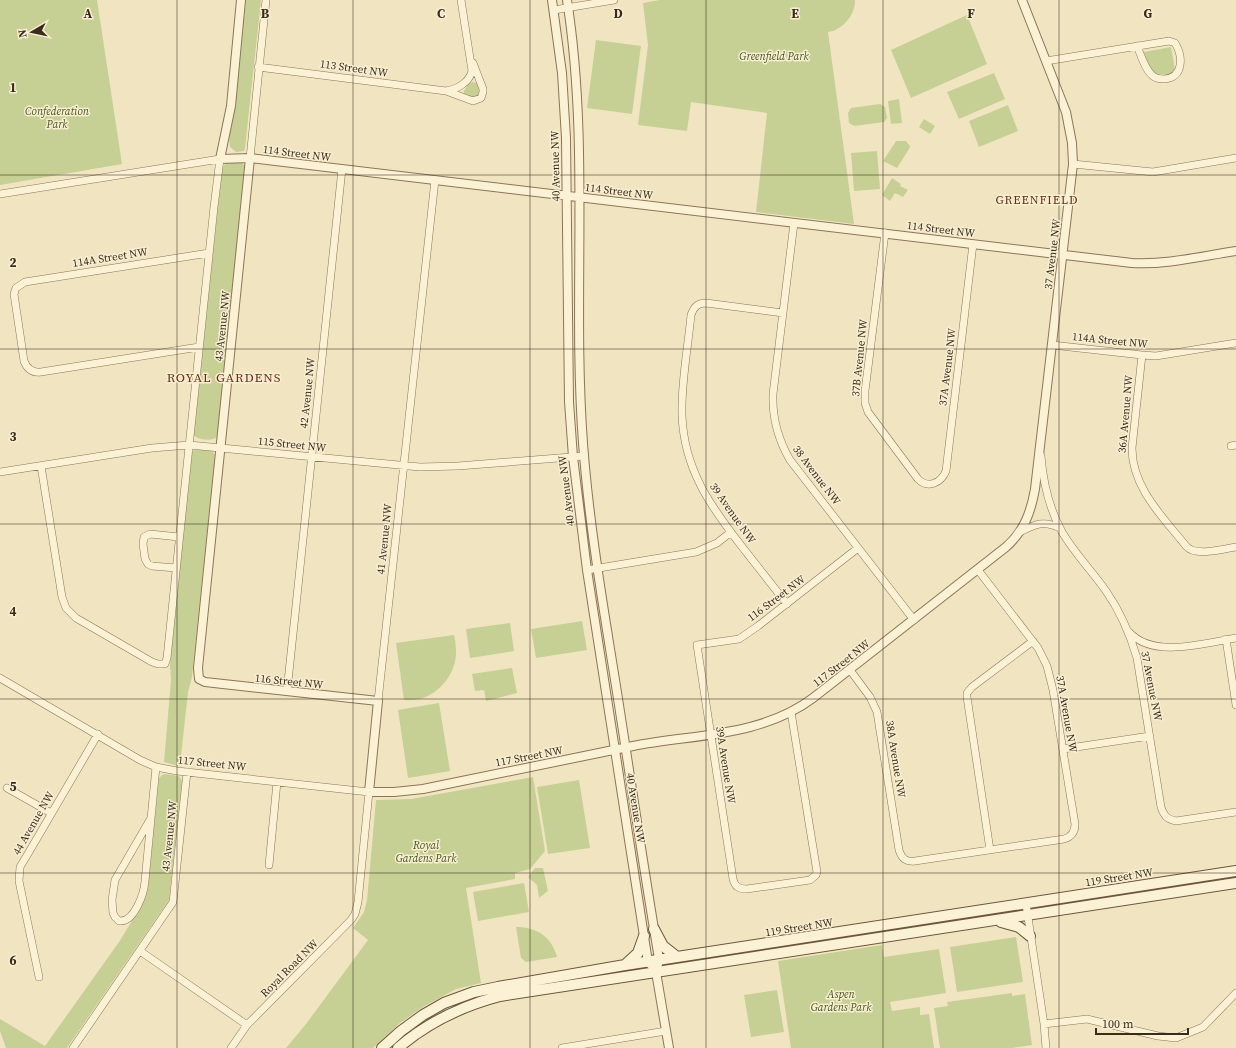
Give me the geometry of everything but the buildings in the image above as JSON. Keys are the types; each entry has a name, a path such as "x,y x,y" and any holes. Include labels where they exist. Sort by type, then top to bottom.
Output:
{"main road":[{"name":"119 Street NW","path":"382,1048 400,1031 423,1015 444,1003 474,992 625,965 1236,871"},
{"name":"119 Street NW","path":"398,1048 428,1025 449,1014 500,996 1236,883"},
{"path":"993,921 1019,927 1030,936"},
{"path":"654,929 663,946 677,957"},
{"path":"625,965 638,953 644,936"}],"street":[{"name":"43 Avenue NW","path":"41,466 62,597 66,608 76,618 152,662 160,665 164,664 167,658 218,167 231,106 241,0"},
{"name":"43 Avenue NW","path":"199,679 198,668 266,0"},
{"path":"461,0 470,56"},
{"name":"40 Avenue NW","path":"552,0 564,100 569,402 573,457 587,570 644,936 656,972 669,1048"},
{"path":"554,10 567,4 614,0"},
{"name":"37 Avenue NW","path":"1020,532 1032,503 1040,448 1073,164 1070,127 1061,98 1022,0"},
{"name":"40 Avenue NW","path":"567,4 575,76 579,197 580,381 584,456 589,510 597,568 654,929 653,961"},
{"path":"1046,61 1137,46 1169,41 1175,43 1180,55 1180,65 1176,74 1173,77 1166,79 1158,79 1152,76 1143,62 1137,46"},
{"name":"113 Street NW","path":"446,91 459,87 471,76 472,71 470,56"},
{"name":"113 Street NW","path":"258,67 446,91 473,101 481,98 483,89 470,56"},
{"name":"114 Street NW","path":"0,194 220,159 250,158 1148,264 1236,251"},
{"path":"1073,164 1153,172 1236,158"},
{"name":"42 Avenue NW","path":"287,692 342,169"},
{"name":"41 Avenue NW","path":"358,902 403,466 435,180"},
{"name":"38 Avenue NW","path":"794,223 773,404 773,415 779,438 790,460 914,620"},
{"name":"37B Avenue NW","path":"885,233 866,383 865,403 868,412 918,478 924,484 930,484"},
{"name":"37A Avenue NW","path":"930,484 941,479 946,471 973,244"},
{"name":"114A Street NW","path":"199,347 35,372 30,370 24,361 14,297 16,288 25,282 209,253"},
{"name":"39 Avenue NW","path":"783,313 706,303 701,303 695,306 691,315 682,394 682,417 691,462 699,484 710,504 786,604"},
{"name":"114A Street NW","path":"1052,345 1156,356 1236,343"},
{"name":"36A Avenue NW","path":"1142,355 1132,440 1132,454 1138,481 1146,496 1192,552 1236,547"},
{"name":"115 Street NW","path":"0,472 152,448 189,445 403,466 436,467 584,456"},
{"name":"37 Avenue NW","path":"1040,448 1046,488 1060,528 1076,553 1112,601 1127,630 1137,658 1161,807 1164,814 1168,819 1180,820 1236,812"},
{"path":"1020,532 1040,524 1050,523 1060,528"},
{"path":"587,570 696,552 710,547 731,532"},
{"name":"117 Street NW","path":"0,678 98,734 140,760 156,767 187,772 369,792 394,792 423,789 626,748 752,727 791,712 807,703 978,570 1006,547 1020,532"},
{"path":"176,568 148,564 145,559 142,542 144,537 150,534 179,537"},
{"name":"116 Street NW","path":"697,645 739,638 758,626 858,548"},
{"name":"37A Avenue NW","path":"978,570 1033,641 1050,674 1075,824 1072,835 1064,839 990,850"},
{"path":"1127,630 1142,642 1149,645 1162,647 1236,638"},
{"path":"1226,639 1236,705"},
{"path":"990,850 966,702 968,693 972,687 1033,641"},
{"name":"39A Avenue NW","path":"697,645 733,879 738,888 746,889 810,880 816,875 817,872 791,712"},
{"name":"38A Avenue NW","path":"850,670 870,697 877,712 899,850 904,859 915,862 990,850"},
{"name":"116 Street NW","path":"199,679 205,682 378,702"},
{"name":"44 Avenue NW","path":"39,977 19,887 19,874 22,864 98,734"},
{"path":"1063,749 1150,736"},
{"name":"43 Avenue NW","path":"151,818 115,880 112,900 113,913 115,918 119,921 128,919 142,899 144,892 156,767"},
{"name":"43 Avenue NW","path":"140,951 173,902 187,772"},
{"path":"269,865 277,782"},
{"path":"7,788 51,813"},
{"name":"Royal Road NW","path":"231,1048 248,1025 351,920 355,914 358,902"},
{"path":"1026,904 1044,1024 1046,1048"},
{"path":"73,1048 140,951 248,1025"},
{"path":"1044,1024 1087,1020 1158,1036 1176,1038 1203,1027 1236,993"},
{"path":"562,1048 666,1031"}],"green space":[{"name":"Confederation Park","path":"0,0 97,0 122,164 0,185"},
{"path":"246,0 261,0 245,148 244,151 236,152 230,147 229,136 235,106"},
{"name":"Greenfield Park","path":"660,0 855,0 854,8 847,21 836,30 828,32 854,224 756,212 767,113 691,102 687,131 638,125 648,45 643,3"},
{"path":"967,15 987,64 911,98 891,50"},
{"path":"596,40 641,46 632,114 587,108"},
{"path":"1171,47 1175,70 1170,74 1157,75 1150,70 1144,52"},
{"path":"994,73 1005,99 959,119 947,92"},
{"path":"469,83 477,83 480,90 478,95 473,98 464,94 464,91"},
{"path":"899,99 902,123 891,124 888,101"},
{"path":"880,104 885,107 887,118 884,122 854,126 849,123 848,113 851,108"},
{"path":"1008,105 1018,131 979,147 969,121"},
{"path":"924,119 935,126 930,134 919,127"},
{"path":"896,141 906,141 910,146 897,168 883,161"},
{"path":"877,151 880,189 854,191 851,153"},
{"path":"226,163 242,163 246,167 218,436 213,439 206,440 194,436 194,433 222,168"},
{"path":"892,178 901,184 900,186 908,190 903,197 895,193 890,201 882,195"},
{"path":"197,449 212,451 215,455 192,677 188,692 180,765 178,766 164,762 171,680 170,665 192,453"},
{"path":"582,621 587,650 536,658 531,629"},
{"path":"510,623 514,651 470,658 466,629"},
{"path":"454,635 456,658 454,666 451,674 441,687 428,696 420,699 404,700 396,643"},
{"path":"512,668 517,693 486,701 484,690 475,691 472,674"},
{"path":"439,703 450,771 408,778 398,710"},
{"path":"165,774 179,776 182,781 169,900 67,1048 6,1048 0,1031 0,1019 45,1046 119,942 141,906 147,893 159,778"},
{"name":"Royal Gardens Park","path":"533,777 545,851 530,869 515,873 515,879 466,888 481,983 456,989 423,1007 400,1023 373,1048 286,1048 306,1024 368,940 353,928 364,912 367,900 376,800 411,799"},
{"path":"579,780 590,848 548,854 537,787"},
{"path":"535,868 543,868 548,891 539,898 537,885 528,877"},
{"path":"524,883 529,912 478,921 473,892"},
{"path":"516,927 524,927 542,934 555,950 557,957 526,962 521,958"},
{"path":"1016,937 1023,982 957,992 950,947"},
{"name":"Aspen Gardens Park","path":"882,945 884,957 939,949 946,993 890,1002 892,1011 920,1007 920,1015 929,1014 934,1048 791,1048 778,961"},
{"path":"777,990 784,1032 751,1037 744,995"},
{"path":"1012,993 1012,996 1025,994 1032,1045 1012,1048 940,1048 934,1008 948,1006 947,1002"}],"district":[{"name":"GREENFIELD","path":"1037,200"},
{"name":"ROYAL GARDENS","path":"224,377"}]}
